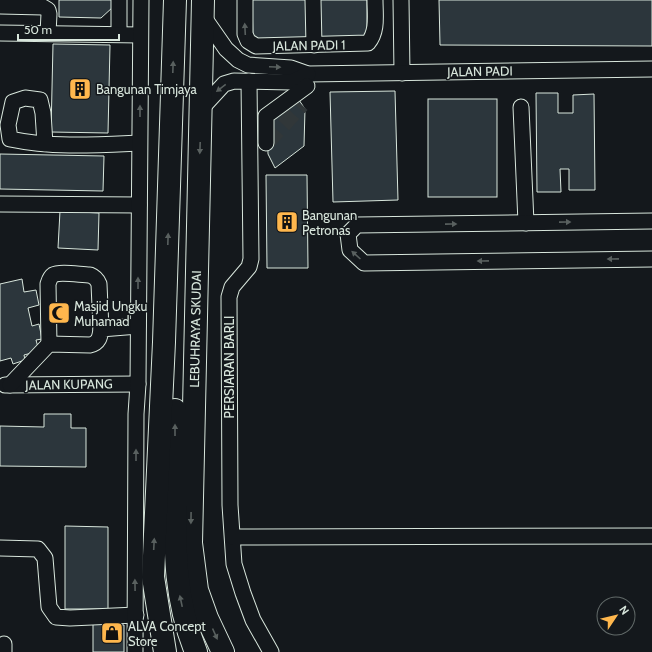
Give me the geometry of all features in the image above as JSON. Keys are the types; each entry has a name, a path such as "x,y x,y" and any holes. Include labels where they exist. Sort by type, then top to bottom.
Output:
{"highway":[{"path":"165,652 153,577 166,292 175,0"},
{"name":"LEBUHRAYA SKUDAI","path":"203,8 191,543 198,590 207,618 223,652"},
{"path":"166,292 175,326 175,536 178,585 188,632 196,652"}],"street":[{"path":"118,0 119,34"},
{"path":"135,652 141,0"},
{"name":"JALAN PADI 1","path":"245,0 245,34 248,41 256,46 368,43 372,38 375,29 375,0"},
{"path":"314,0 314,45"},
{"path":"401,0 402,72"},
{"path":"0,6 43,8 48,10 48,33"},
{"name":"JALAN PADI","path":"203,8 226,50 238,60 248,65 291,68 307,80"},
{"path":"0,33 140,35"},
{"name":"JALAN PADI","path":"201,109 224,84 234,81 292,82 402,72 652,69"},
{"path":"302,105 307,80"},
{"path":"250,147 267,142 266,116 307,80"},
{"name":"PERSIARAN BARLI","path":"249,81 251,260 249,267 232,288 229,297 230,505 234,564 242,593 253,620 271,652"},
{"path":"521,107 526,223"},
{"path":"46,144 82,146 140,142"},
{"path":"0,204 139,205"},
{"path":"652,221 357,225 348,234 350,250 364,263 652,258"},
{"path":"5,385 49,344 95,344 99,340 101,328 99,284 98,280 94,277 90,275 59,274 54,275 50,279 48,284 49,344"},
{"path":"101,328 138,326"},
{"name":"JALAN KUPANG","path":"5,385 138,384"},
{"path":"232,537 652,536"},
{"path":"0,548 38,549 45,558 49,607 56,617 70,618 136,615"}],"building":[{"path":"59,0 113,0 113,7 101,18 59,17"},
{"path":"252,0 306,0 307,41 253,42"},
{"path":"317,0 367,0 367,42 318,43"},
{"path":"439,0 652,0 652,46 440,45"},
{"name":"Bangunan Timjaya","path":"53,44 110,45 108,133 51,132"},
{"path":"395,91 398,200 333,202 330,92"},
{"path":"536,93 558,93 558,113 573,113 573,95 594,94 595,190 569,190 569,169 560,169 561,192 537,192"},
{"path":"297,97 305,109 304,146 275,168 268,154 267,118"},
{"path":"428,99 497,99 497,197 428,197"},
{"path":"0,154 104,156 103,191 0,189"},
{"name":"Bangunan Petronas","path":"266,175 307,175 308,268 267,268"},
{"path":"60,211 99,213 98,250 58,248"},
{"path":"22,279 24,292 36,290 39,305 28,308 32,326 39,324 42,339 36,340 39,351 24,355 25,360 13,364 11,358 0,361 0,284"},
{"path":"44,414 71,414 71,428 86,428 86,467 0,466 0,426 44,427"},
{"path":"65,526 108,527 108,609 65,609"},
{"path":"93,624 124,625 124,652 93,652"}],"tunnel":[{"path":"268,142 302,105"}],"place":[{"name":"Bangunan Timjaya","path":"80,89"},
{"name":"Bangunan Petronas","path":"287,222"},
{"name":"Masjid Ungku Muhamad","path":"59,313"},
{"name":"ALVA Concept Store","path":"112,633"}]}
